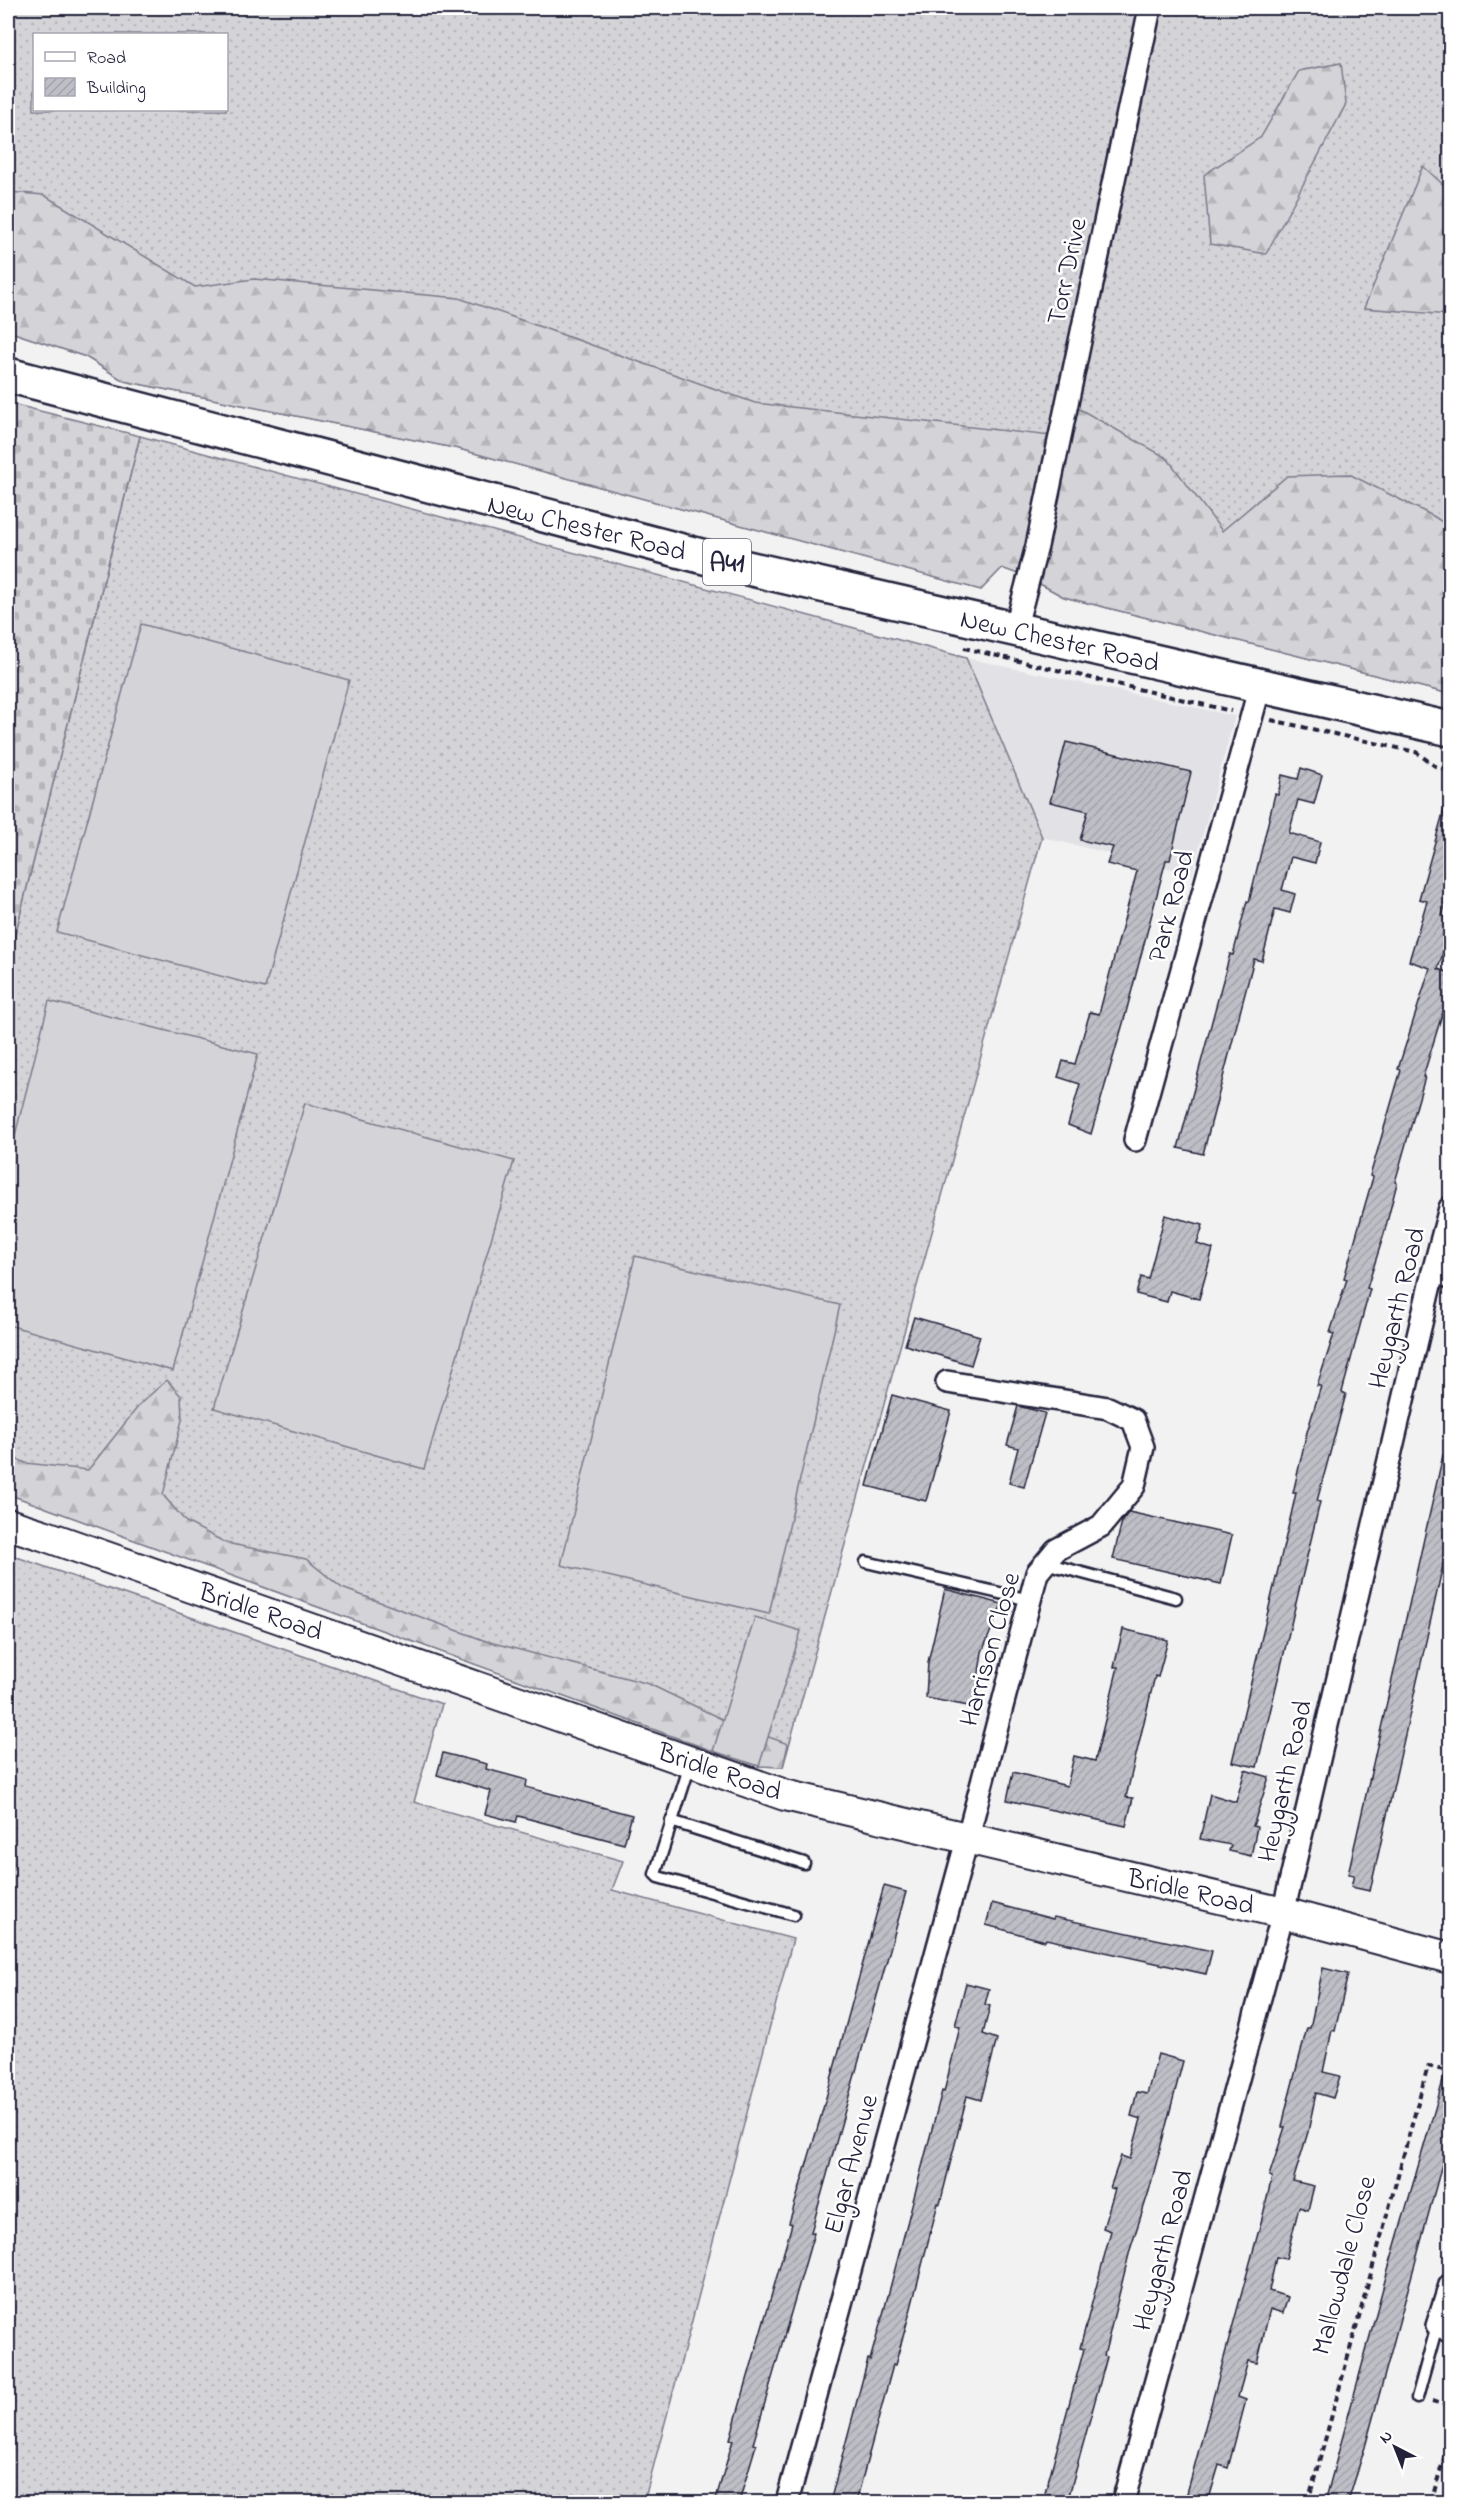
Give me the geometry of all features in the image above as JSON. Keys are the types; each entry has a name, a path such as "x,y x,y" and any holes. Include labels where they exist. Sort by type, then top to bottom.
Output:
{"highway":[{"name":"New Chester Road","path":"8,375 743,567 1450,729"}],"street":[{"name":"Torr Drive","path":"1015,630 1037,546 1150,8"},
{"name":"Park Road","path":"1135,1140 1260,687"},
{"name":"Heygarth Road","path":"1123,2502 1283,1913 1442,1274 1450,1208"},
{"name":"Harrison Close","path":"947,1382 1108,1408 1133,1420 1143,1447 1134,1486 1101,1526 1056,1550 1037,1574 967,1840"},
{"name":"Bridle Road","path":"8,1524 784,1795 1283,1913 1450,1958"},
{"name":"Elgar Avenue","path":"787,2502 967,1840"},
{"path":"1444,2328 1450,2285"}],"lane":[{"path":"866,1562 1030,1600"},
{"path":"1045,1563 1176,1598"},
{"path":"691,1762 655,1874 658,1877 794,1915"},
{"path":"671,1821 804,1863"},
{"path":"1417,2398 1444,2328"}],"path":[{"name":"Mallowdale Close","path":"1308,2502 1428,2066 1450,2072"},
{"path":"1431,2502 1450,2438"}],"shaded area":[{"path":"966,658 1235,716 1192,874 1042,837"}],"green space":[{"path":"8,8 1450,8 1450,694 1064,597 1029,578 1002,568 981,590 459,449 124,381 86,357 8,331"},
{"path":"1341,63 1346,104 1266,254 1210,244 1204,175 1261,137 1299,71"},
{"path":"1423,166 1450,191 1450,315 1364,308"},
{"path":"8,192 44,195 195,287 254,279 459,298 755,403 1060,437 1067,402 1167,458 1222,531 1287,476 1349,474 1433,516 1450,527 1450,694 1064,597 1029,578 1002,568 981,590 459,449 124,381 86,357 8,331"},
{"path":"8,403 140,436 8,963"},
{"path":"140,436 966,658 1042,837 783,1767 759,1766 713,1751 8,1494 8,963"},
{"path":"141,624 349,680 265,988 57,932"},
{"path":"49,1001 258,1054 173,1371 8,1325 8,1163"},
{"path":"305,1103 514,1161 424,1469 214,1408"},
{"path":"635,1256 840,1305 769,1614 561,1565"},
{"path":"167,1380 181,1396 182,1420 163,1495 186,1522 226,1543 306,1559 342,1588 486,1641 649,1684 730,1723 788,1744 783,1767 759,1766 713,1751 8,1494 8,1456 26,1463 88,1470 141,1403"},
{"path":"8,1554 442,1704 414,1802 623,1861 612,1890 793,1939 644,2502 48,2502 8,2493"},
{"path":"755,1617 801,1631 759,1766 713,1751"}],"building":[{"path":"1066,742 1191,772 1170,860 1166,860 1091,1134 1068,1125 1080,1084 1058,1077 1063,1061 1075,1064 1090,1012 1099,1014 1137,871 1107,864 1113,847 1080,840 1088,811 1050,802"},
{"path":"1301,768 1322,775 1314,804 1298,800 1289,833 1320,842 1315,863 1291,857 1282,890 1295,894 1290,913 1275,909 1262,961 1254,959 1203,1154 1178,1148 1230,954 1233,955 1247,901 1249,902 1275,794 1278,795 1282,775 1298,779"},
{"path":"1445,806 1450,807 1450,888 1442,916 1450,918 1450,930 1438,969 1450,973 1450,988 1423,1077 1425,1077 1395,1182 1397,1183 1384,1234 1367,1288 1370,1289 1342,1392 1346,1394 1317,1501 1320,1502 1257,1767 1232,1762 1296,1493 1293,1493 1307,1432 1321,1386 1317,1386 1334,1334 1330,1333 1347,1279 1344,1278 1373,1177 1370,1176 1401,1070 1398,1069 1430,968 1409,961 1427,901 1419,899"},
{"path":"1165,1215 1203,1225 1197,1244 1213,1249 1199,1299 1170,1291 1167,1302 1136,1294 1141,1277 1148,1279"},
{"path":"914,1317 980,1336 971,1365 905,1345"},
{"path":"892,1395 951,1411 926,1501 867,1486"},
{"path":"1018,1406 1045,1413 1024,1487 1009,1483 1018,1448 1007,1445"},
{"path":"1443,1455 1450,1456 1450,1534 1370,1891 1351,1887 1354,1875 1348,1874"},
{"path":"1129,1512 1232,1535 1221,1584 1113,1559 1122,1521"},
{"path":"945,1589 1002,1604 982,1652 974,1707 926,1698 928,1662"},
{"path":"1123,1629 1168,1640 1158,1677 1155,1676 1126,1797 1133,1798 1126,1826 1007,1800 1013,1772 1067,1786 1074,1756 1095,1761 1118,1667 1114,1667"},
{"path":"443,1753 487,1764 486,1769 527,1780 526,1787 632,1815 624,1844 518,1816 516,1822 485,1814 491,1791 437,1775"},
{"path":"1245,1770 1269,1777 1253,1826 1257,1827 1251,1856 1229,1851 1231,1845 1200,1839 1210,1794 1236,1802"},
{"path":"884,1886 906,1892 811,2232 814,2233 753,2444 756,2445 739,2502 715,2502 733,2440 730,2439 792,2224 789,2223"},
{"path":"992,1903 1053,1919 1054,1917 1212,1951 1206,1974 1046,1939 1045,1941 986,1925"},
{"path":"1323,1968 1348,1974 1323,2072 1340,2076 1333,2098 1316,2093 1308,2132 1293,2181 1314,2186 1308,2210 1299,2207 1286,2259 1276,2257 1269,2291 1288,2297 1283,2313 1270,2309 1257,2363 1248,2361 1238,2397 1246,2400 1228,2468 1219,2465 1208,2502 1186,2497 1263,2215 1272,2177 1269,2176 1285,2127 1282,2127 1286,2108 1307,2028 1310,2028"},
{"path":"966,1983 989,1989 985,2004 990,2006 983,2034 997,2039 981,2100 967,2096 940,2204 938,2203 910,2312 895,2365 893,2365 856,2502 830,2502 942,2091 944,2092 960,2027 955,2026"},
{"path":"1158,2054 1183,2061 1149,2191 1130,2250 1104,2356 1107,2357 1068,2499 1045,2493 1084,2349 1080,2348 1111,2231 1103,2228 1115,2189 1110,2188 1121,2156 1130,2159 1141,2119 1131,2116 1137,2092 1147,2094"},
{"path":"1445,2074 1450,2075 1450,2135 1365,2447 1348,2502 1325,2502 1387,2273"}]}
